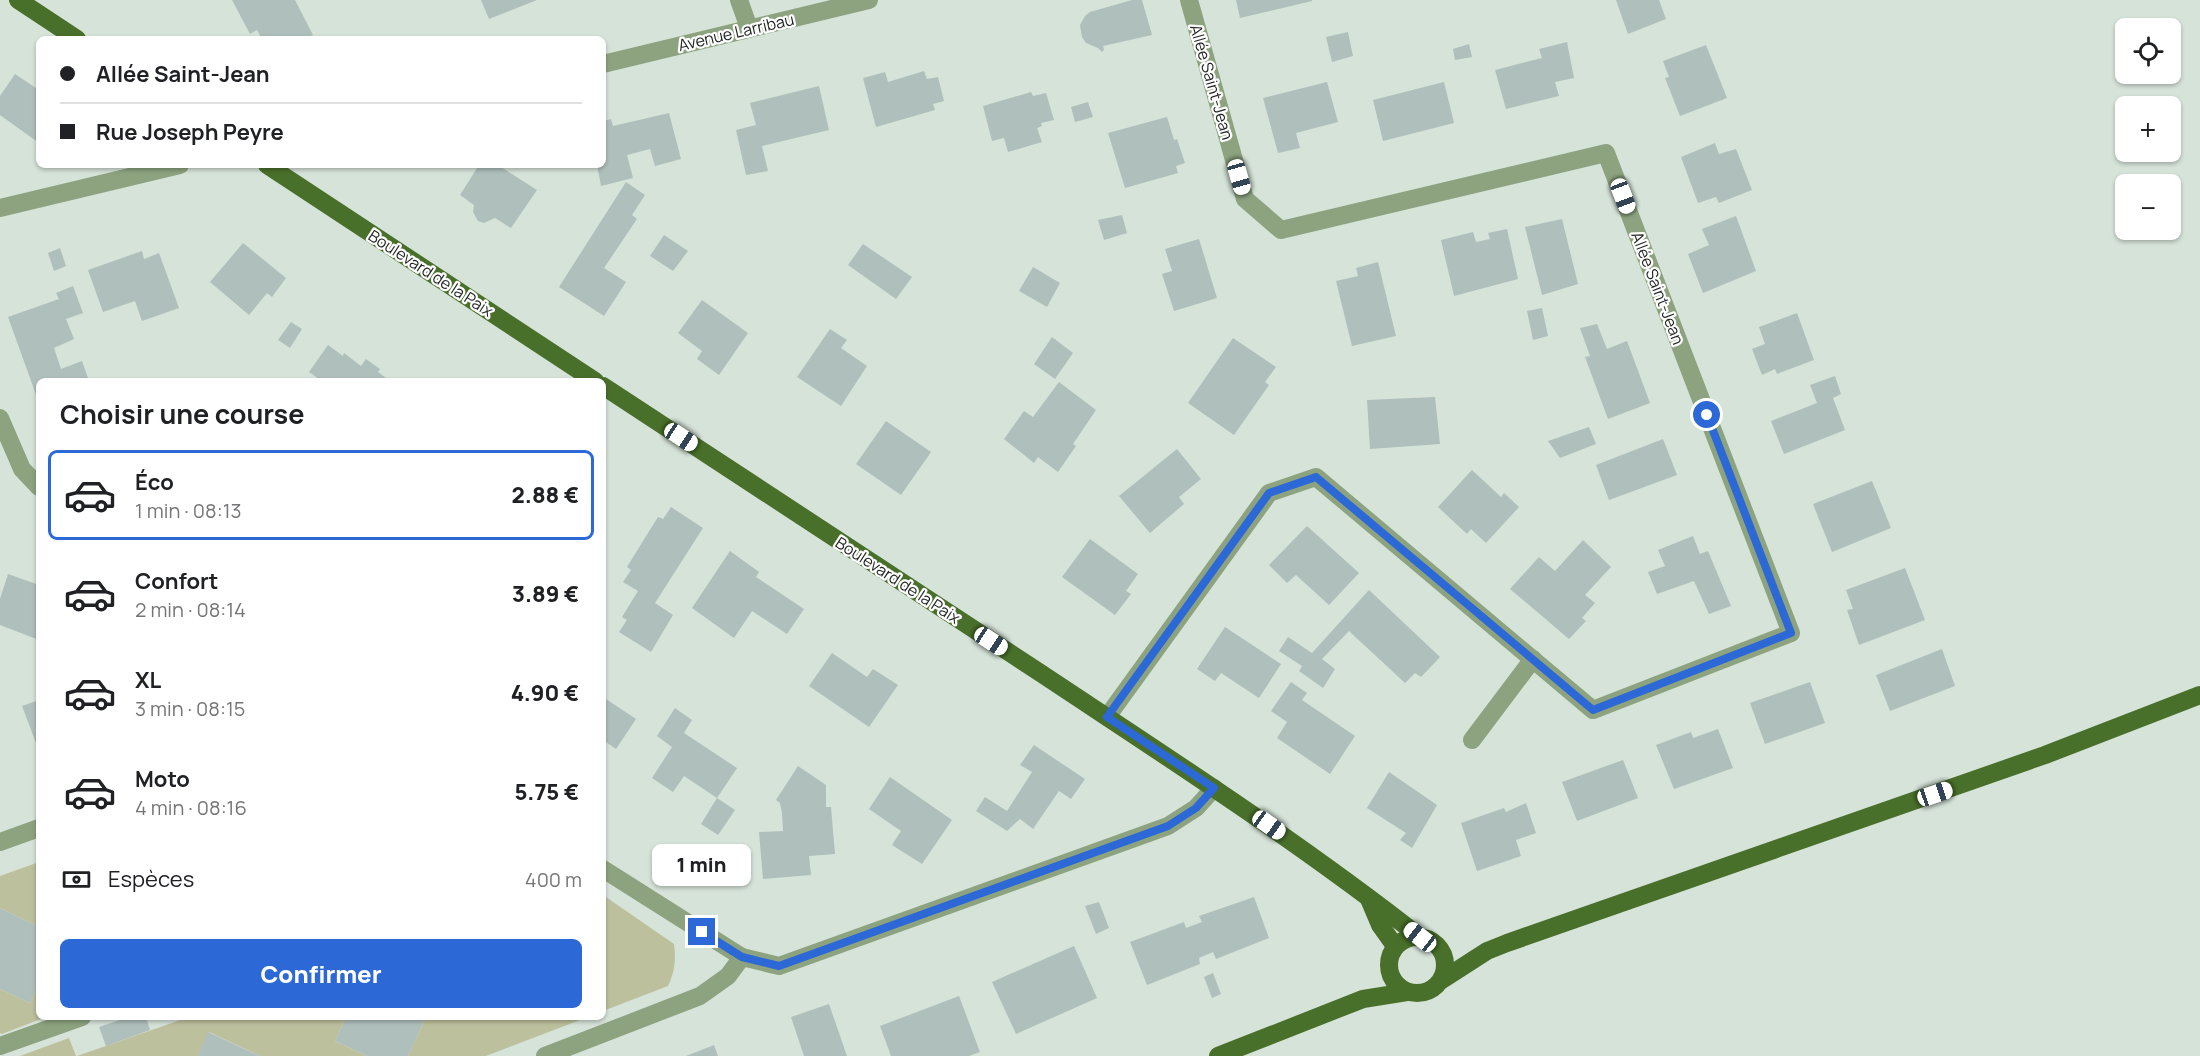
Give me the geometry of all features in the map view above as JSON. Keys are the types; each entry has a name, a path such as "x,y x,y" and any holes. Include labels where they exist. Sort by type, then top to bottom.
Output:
{"main road":[{"path":"18,0 72,36"},
{"name":"Boulevard de la Paix","path":"272,168 590,378"},
{"name":"Boulevard de la Paix","path":"606,388 1214,788 1324,863 1420,937"},
{"path":"1218,1056 1363,999 1407,992 1426,993 1487,951 1507,943 2045,755 2200,694"},
{"name":"Boulevard de la Paix","path":"1369,899 1380,925 1395,946"},
{"path":"1407,992 1399,987 1389,972 1390,954 1402,940 1420,937 1437,945 1443,952 1446,962 1442,980"},
{"path":"1443,952 1487,951"},
{"path":"1363,999 1389,972"}],"street":[{"path":"740,0 749,28"},
{"name":"Avenue Larribau","path":"606,63 869,0"},
{"name":"Allée Saint-Jean","path":"1107,717 1269,493 1316,477 1593,710 1791,633 1606,153 1281,230 1245,199 1189,0"},
{"path":"0,208 167,168"},
{"path":"0,418 22,469 36,484"},
{"path":"1472,740 1533,659"},
{"path":"606,871 742,957 779,966 1168,826 1196,808 1214,788"},
{"path":"0,842 36,829"},
{"path":"545,1056 700,996 728,976 742,957"},
{"path":"0,1046 74,1020"}],"green space":[{"path":"36,863 36,926 0,908 0,876"},
{"path":"606,897 674,944 674,970 668,986 606,1010"},
{"path":"0,989 30,1003 36,990 36,1020 38,1020 0,1033"},
{"path":"180,1020 345,1020 335,1041 367,1056 260,1056 209,1032 198,1056 77,1056"},
{"path":"425,1020 580,1020 486,1056 408,1056"},
{"path":"69,1038 76,1056 20,1056"}],"building":[{"path":"232,0 295,0 313,35 260,36 257,30 250,34"},
{"path":"481,0 537,0 489,19"},
{"path":"1132,0 1142,0 1152,35 1103,46 1102,52 1086,43 1082,37 1080,25 1085,16 1090,12"},
{"path":"1236,0 1312,0 1312,1 1240,18"},
{"path":"1616,0 1659,0 1666,19 1628,34"},
{"path":"1348,32 1353,56 1332,62 1326,37"},
{"path":"1567,42 1574,78 1555,82 1559,96 1506,109 1495,70 1542,58 1539,49"},
{"path":"1469,44 1472,57 1455,60 1453,49"},
{"path":"1706,45 1727,98 1680,116 1665,78 1669,77 1663,61"},
{"path":"924,71 927,79 938,77 944,101 933,104 935,110 876,127 863,78 885,72 888,82"},
{"path":"15,74 36,88 36,141 0,115 0,96"},
{"path":"1327,82 1338,122 1296,133 1300,148 1278,153 1263,98"},
{"path":"1444,82 1454,123 1383,141 1373,100"},
{"path":"819,86 829,130 762,146 768,171 746,175 736,130 756,125 750,103"},
{"path":"1031,92 1033,96 1046,93 1054,120 1041,123 1042,126 1037,128 1042,142 1008,152 1004,138 992,141 983,106"},
{"path":"1088,102 1093,117 1075,122 1071,107"},
{"path":"669,113 681,159 655,166 650,149 627,155 633,178 601,186 598,168 606,168 606,120 611,119 613,126"},
{"path":"1167,117 1174,140 1177,139 1185,163 1176,166 1178,173 1125,188 1108,133"},
{"path":"1715,143 1719,154 1736,149 1752,190 1719,203 1716,197 1698,203 1681,157"},
{"path":"477,168 503,168 537,190 511,228 495,218 484,223 478,221 473,212 474,205 460,195"},
{"path":"626,182 645,195 632,215 637,219 604,268 626,282 604,316 559,287"},
{"path":"1122,215 1127,233 1104,240 1098,220"},
{"path":"1736,216 1756,271 1703,293 1688,254 1709,245 1702,229"},
{"path":"1562,219 1578,284 1542,295 1525,227"},
{"path":"1507,229 1518,279 1454,296 1441,240 1473,232 1476,242 1490,239 1488,233"},
{"path":"664,235 688,251 673,271 650,256"},
{"path":"1199,239 1217,298 1174,311 1162,274 1172,271 1165,249"},
{"path":"243,243 286,278 272,297 267,293 249,315 210,282"},
{"path":"863,244 912,277 896,299 848,265"},
{"path":"60,248 66,266 54,271 48,253"},
{"path":"142,251 144,259 159,253 179,308 142,321 135,301 103,312 88,270"},
{"path":"1378,262 1396,336 1352,346 1336,281 1358,276 1356,268"},
{"path":"1033,267 1060,283 1047,307 1019,291"},
{"path":"73,286 83,313 66,319 74,339 54,348 61,369 82,361 88,378 36,378 36,395 8,317 59,299 56,293"},
{"path":"702,300 748,333 719,375 697,359 702,351 678,333"},
{"path":"1542,308 1548,336 1533,340 1527,311"},
{"path":"1797,313 1814,360 1777,374 1775,369 1762,375 1752,349 1765,344 1759,327"},
{"path":"291,322 302,329 290,348 278,340"},
{"path":"1597,324 1607,349 1627,341 1650,403 1608,419 1585,357 1590,356 1580,328"},
{"path":"830,329 847,340 841,348 867,366 841,406 797,377"},
{"path":"1052,337 1073,353 1055,379 1034,364"},
{"path":"1233,338 1276,367 1265,382 1269,385 1234,435 1188,403"},
{"path":"328,345 343,356 344,353 361,366 366,359 380,369 378,372 386,378 318,378 309,372"},
{"path":"1835,376 1841,394 1833,398 1845,430 1784,454 1771,421 1817,403 1810,385"},
{"path":"1059,382 1096,410 1073,444 1076,446 1058,472 1038,457 1034,463 1004,439 1024,411 1033,417"},
{"path":"1435,397 1440,444 1370,449 1367,400"},
{"path":"886,421 931,452 901,495 856,464"},
{"path":"1589,427 1596,444 1560,458 1548,441"},
{"path":"1663,439 1677,475 1609,500 1596,465"},
{"path":"1177,449 1201,479 1179,497 1184,504 1150,533 1119,496"},
{"path":"1472,470 1501,497 1504,493 1519,507 1486,543 1471,529 1467,534 1438,507"},
{"path":"1872,481 1891,528 1832,552 1813,504"},
{"path":"671,507 703,528 655,603 673,615 651,652 619,632 627,620 622,617 638,591 623,582 631,570 627,567 658,517 663,519"},
{"path":"1307,526 1359,573 1329,605 1296,575 1287,583 1269,565"},
{"path":"1693,536 1700,554 1708,551 1731,606 1709,614 1694,581 1657,594 1648,572 1665,566 1658,550"},
{"path":"1090,539 1138,574 1126,591 1131,594 1115,615 1062,577"},
{"path":"1583,540 1611,567 1585,595 1595,603 1582,618 1586,621 1569,639 1510,589 1539,557 1555,571"},
{"path":"730,551 759,572 756,577 804,609 787,634 752,611 734,638 692,608"},
{"path":"1905,568 1925,620 1859,645 1847,610 1853,609 1846,590"},
{"path":"8,574 36,584 36,639 0,625 0,599"},
{"path":"1369,590 1440,657 1421,677 1415,673 1405,683 1349,631 1322,659 1335,669 1323,688 1299,671 1302,666 1279,651 1288,637 1312,653"},
{"path":"1225,627 1281,664 1259,698 1221,673 1215,681 1197,669"},
{"path":"1942,649 1955,686 1890,711 1876,675"},
{"path":"832,653 867,677 873,669 898,685 869,727 809,686"},
{"path":"1291,682 1307,693 1302,700 1355,736 1330,774 1277,738 1287,722 1271,711"},
{"path":"1810,682 1825,723 1765,744 1750,703"},
{"path":"606,699 636,719 616,749 606,742"},
{"path":"36,701 36,743 22,706"},
{"path":"675,708 692,720 684,733 737,768 717,798 684,776 673,792 652,778 672,747 657,736"},
{"path":"1718,729 1733,768 1674,789 1656,745 1691,732 1693,738"},
{"path":"1034,745 1085,779 1071,799 1059,791 1033,829 1020,819 1007,831 976,811 985,797 1007,811 1032,772 1020,765"},
{"path":"1623,760 1638,798 1577,821 1562,782"},
{"path":"798,766 826,785 826,807 831,807 835,854 809,856 811,875 763,879 759,832 783,831 780,803 776,800"},
{"path":"1389,772 1437,805 1412,848 1400,840 1406,833 1367,808"},
{"path":"890,777 952,820 922,864 892,845 901,831 869,809"},
{"path":"717,798 735,810 718,835 701,824"},
{"path":"1526,803 1536,833 1516,840 1521,856 1477,871 1461,823 1504,808 1506,812"},
{"path":"1254,897 1269,938 1216,959 1213,952 1199,958 1200,964 1147,985 1130,942 1184,922 1186,928 1202,922 1199,916"},
{"path":"1099,902 1109,928 1096,934 1085,906"},
{"path":"0,908 36,926 36,990 30,1003 0,989"},
{"path":"1074,946 1097,998 1016,1034 992,982"},
{"path":"1213,973 1221,994 1212,998 1204,977"},
{"path":"959,996 980,1052 969,1056 891,1056 880,1026"},
{"path":"829,1004 847,1056 804,1056 791,1017"},
{"path":"120,1020 147,1020 150,1030 106,1046 99,1027"},
{"path":"345,1020 425,1020 408,1056 367,1056 335,1041"},
{"path":"208,1032 260,1056 198,1056"},
{"path":"714,1045 718,1056 686,1056"}],"route":[{"path":"702,932 742,957 779,966 1168,826 1196,808 1214,788 1107,717 1269,493 1316,477 1593,710 1791,633 1707,415"}]}
